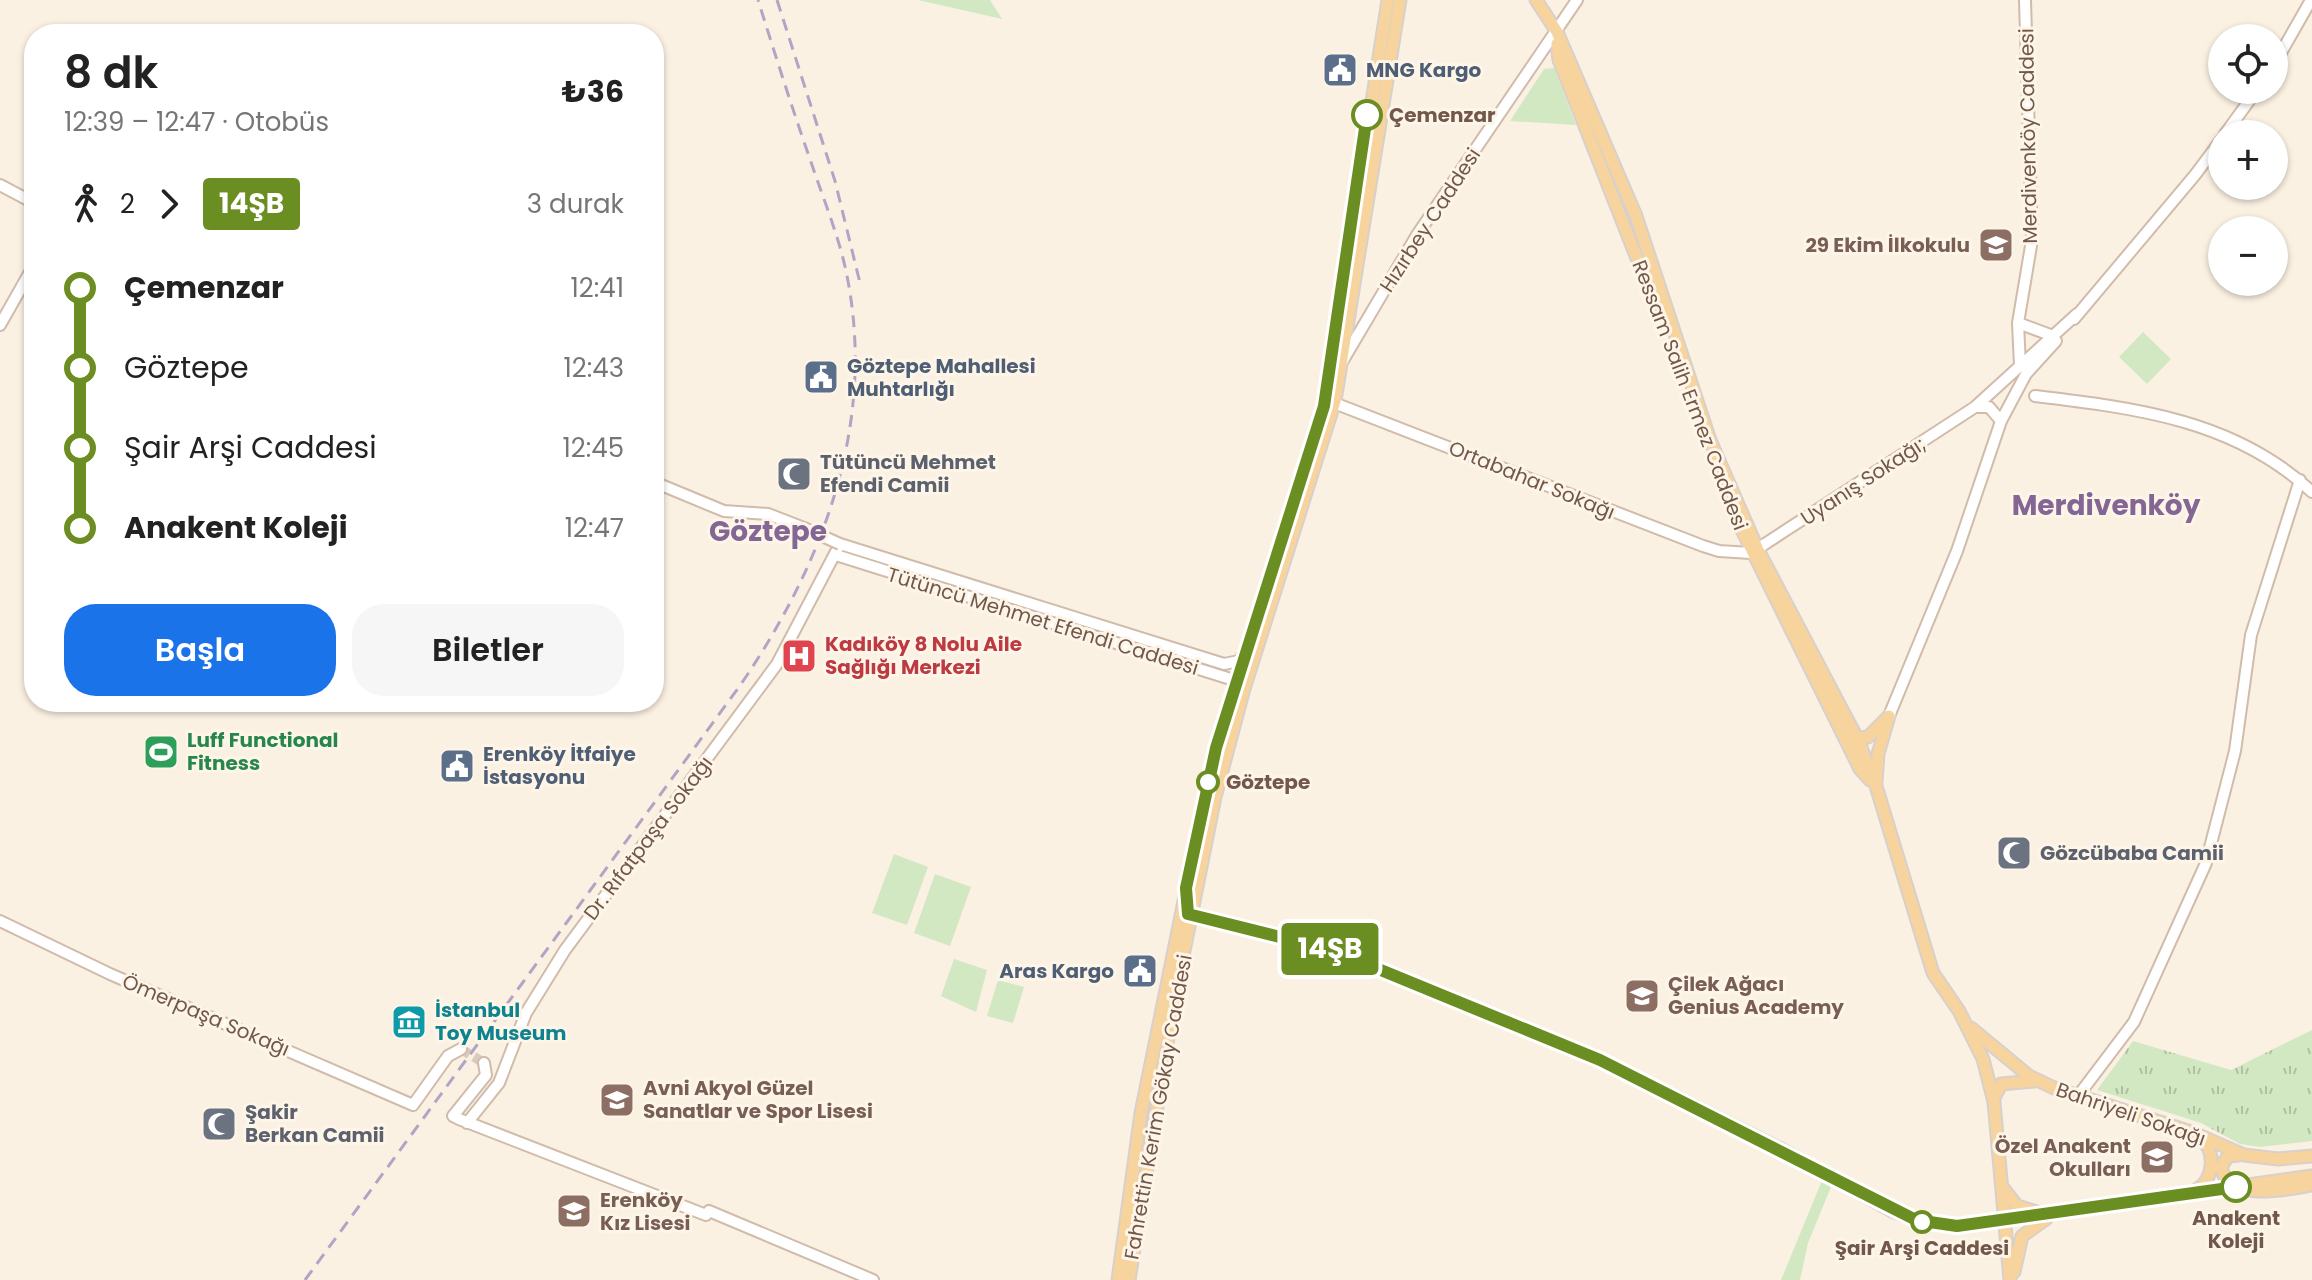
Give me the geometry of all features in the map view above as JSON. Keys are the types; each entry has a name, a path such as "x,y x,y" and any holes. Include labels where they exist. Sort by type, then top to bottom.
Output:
{"main road":[{"name":"Fahrettin Kerim Gökay Caddesi","path":"1118,1280 1141,1113 1212,765 1322,413 1388,0"},
{"name":"Fahrettin Kerim Gökay Caddesi","path":"1129,1280 1149,1145 1215,797 1248,674 1335,401 1400,0"},
{"name":"Ressam Salih Ermez Caddesi","path":"1536,0 1557,32 1559,60 1666,323 1704,443 1843,737 1860,769 1876,786"},
{"name":"Ressam Salih Ermez Caddesi","path":"1754,552 1858,740 1876,786 1933,973 1967,1025"},
{"path":"1843,737 1858,740 1868,737 1889,716"},
{"path":"1876,786 1878,754 1889,716"},
{"path":"1186,888 1186,911 1193,916 1332,950 1600,1060 1781,1149 1904,1216 1940,1225 2004,1220 2312,1176"},
{"path":"1967,1025 1983,1059 1994,1102 2011,1280"},
{"name":"Bahriyeli Sokağı","path":"1967,1025 1996,1051 2042,1082 2078,1096 2194,1133 2244,1155 2278,1159 2312,1156"},
{"path":"1994,1102 2001,1084 2042,1082"},
{"path":"2192,1193 2208,1179 2211,1166 2211,1153 2205,1142 2194,1133"},
{"path":"2244,1155 2228,1156 2221,1167 2222,1173 2237,1187 2271,1191 2312,1185"},
{"path":"1999,1168 2004,1191 2015,1204 2026,1210 2058,1214"},
{"path":"2011,1280 2017,1248 2024,1234 2058,1214"}],"street":[{"name":"Hızırbey Caddesi","path":"1341,363 1417,235 1577,0"},
{"name":"Merdivenköy Caddesi","path":"2023,370 2018,323 2032,240 2025,0"},
{"path":"2288,40 2311,0"},
{"path":"2023,370 2077,314 2208,158"},
{"path":"0,185 24,198"},
{"path":"0,325 24,283"},
{"path":"1889,716 1957,551 2001,421 2017,391 2023,370 2077,314"},
{"path":"2018,323 2053,336"},
{"name":"Uyanış Sokağı;","path":"1754,552 1975,407 2023,370"},
{"path":"2035,396 2147,410 2182,418 2259,452 2312,492"},
{"path":"1322,413 1328,402 1335,401"},
{"name":"Ortabahar Sokağı","path":"1335,401 1688,541 1719,551 1754,552"},
{"path":"1975,407 1989,407 2001,421"},
{"path":"2078,1096 2134,1022 2206,863 2235,751 2251,635 2300,480"},
{"path":"664,486 724,511 768,514 804,528 838,550"},
{"name":"Tütüncü Mehmet Efendi Caddesi","path":"838,550 1224,664 1239,661 1246,651"},
{"name":"Tütüncü Mehmet Efendi Caddesi","path":"838,550 1237,681"},
{"name":"Dr. Rıfatpaşa Sokağı","path":"467,1123 499,1083 523,1018 561,956 772,671 838,550"},
{"path":"1237,681 1248,674"},
{"name":"Ömerpaşa Sokağı","path":"0,921 117,977 413,1105 448,1056 461,1049"},
{"path":"484,1063 485,1077 453,1116 634,1189 706,1215 709,1211 873,1280"}],"green space":[{"path":"918,0 990,0 1002,19"},
{"path":"1554,68 1576,125 1510,121 1544,69"},
{"path":"2143,332 2171,359 2147,384 2119,357"},
{"path":"894,854 928,867 907,925 872,913"},
{"path":"935,874 971,887 950,946 914,933"},
{"path":"954,959 987,970 976,1012 941,996"},
{"path":"998,980 1024,987 1013,1023 987,1016"},
{"path":"2312,1030 2312,1141 2260,1147 2240,1144 2201,1123 2097,1090 2133,1041 2231,1070"},
{"path":"1823,1178 1833,1182 1808,1243 1800,1280 1781,1280"}],"tunnel":[{"path":"461,1049 484,1063"}],"railway":[{"path":"305,1280 739,687 796,592 818,542 836,490 848,437 855,383 854,327 839,243 758,0"},
{"path":"777,0 835,181 860,283"}],"bus line":[{"name":"14ŞB","path":"1367,115 1324,406 1216,748 1186,888 1188,914 1332,950 1600,1060 1761,1138 1892,1211 1916,1220 1957,1226 2236,1187"}],"place":[{"name":"MNG Kargo","path":"1340,70"},
{"name":"Çemenzar","path":"1367,115"},
{"name":"29 Ekim İlkokulu","path":"1996,245"},
{"name":"Göztepe Mahallesi Muhtarlığı","path":"821,377"},
{"name":"Tütüncü Mehmet Efendi Camii","path":"794,474"},
{"name":"Kadıköy 8 Nolu Aile Sağlığı Merkezi","path":"799,656"},
{"name":"Luff Functional Fitness","path":"161,752"},
{"name":"Erenköy İtfaiye İstasyonu","path":"457,766"},
{"name":"Göztepe","path":"1208,782"},
{"name":"Gözcübaba Camii","path":"2014,853"},
{"name":"Aras Kargo","path":"1140,971"},
{"name":"Çilek Ağacı Genius Academy","path":"1642,996"},
{"name":"İstanbul Toy Museum","path":"409,1022"},
{"name":"Avni Akyol Güzel Sanatlar ve Spor Lisesi","path":"617,1100"},
{"name":"Şakir Berkan Camii","path":"219,1124"},
{"name":"Özel Anakent Okulları","path":"2157,1157"},
{"name":"Anakent Koleji","path":"2236,1187"},
{"name":"Erenköy Kız Lisesi","path":"574,1211"},
{"name":"Şair Arşi Caddesi","path":"1922,1222"}],"district":[{"name":"Merdivenköy","path":"2106,505"},
{"name":"Göztepe","path":"768,531"}]}
